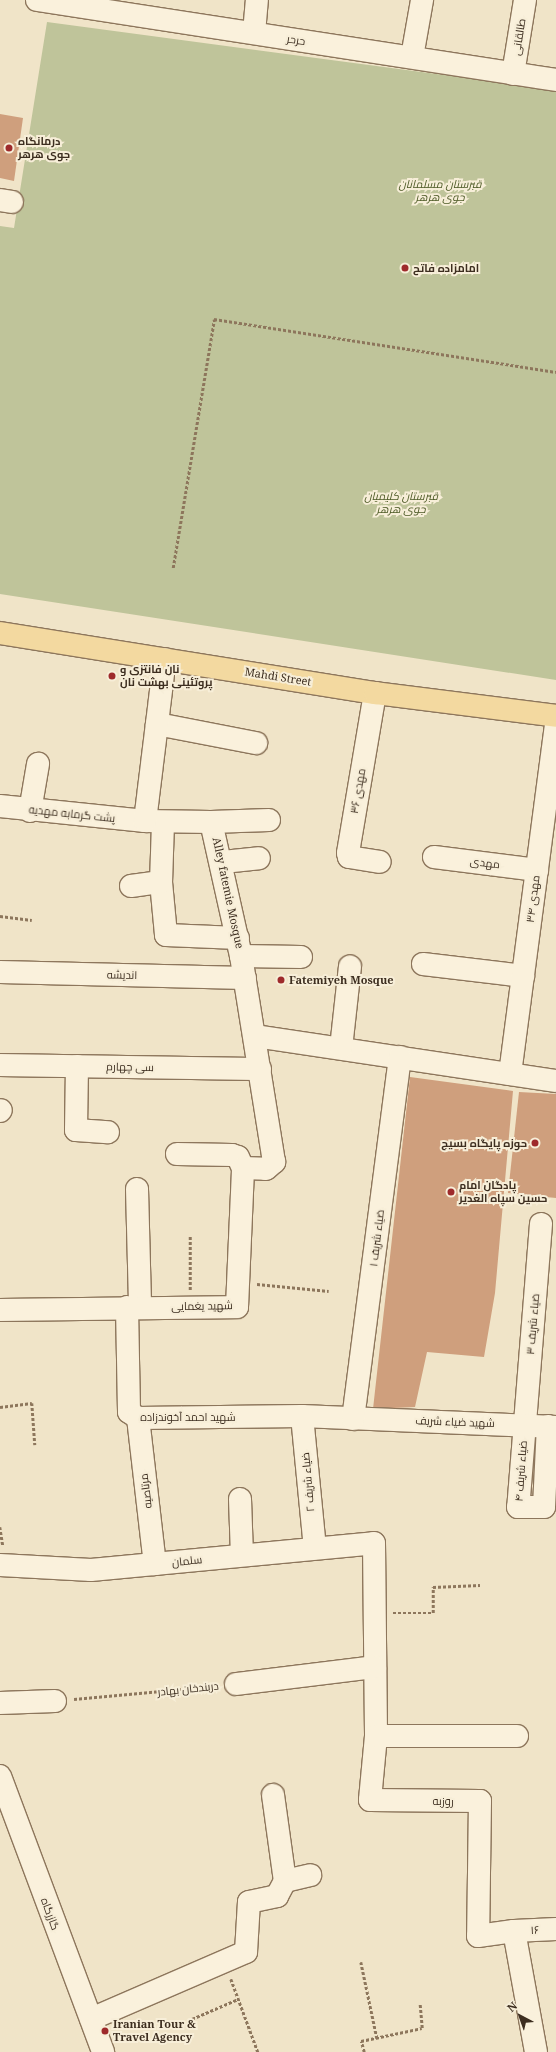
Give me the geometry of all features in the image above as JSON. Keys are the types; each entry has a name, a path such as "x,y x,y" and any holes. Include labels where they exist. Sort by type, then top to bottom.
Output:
{"main road":[{"name":"Mahdi Street","path":"0,633 375,693 556,716"}],"street":[{"name":"حرحر","path":"37,0 556,80"},
{"path":"254,33 257,0"},
{"path":"412,57 422,0"},
{"name":"طالقانی","path":"513,74 525,0"},
{"path":"165,659 157,724 154,822 168,937 301,957"},
{"name":"مهدی ۳۶","path":"375,693 348,853 349,857 380,862"},
{"path":"157,724 256,743"},
{"name":"مهدی ۳۴","path":"510,1074 556,725"},
{"path":"30,811 38,764"},
{"name":"پشت گرمابه مهدیه","path":"0,806 30,811 154,822"},
{"path":"211,822 269,820"},
{"name":"Alley fatemie Mosque","path":"154,822 211,822 223,862 240,947 274,1162 271,1167 243,1168"},
{"name":"مهدی","path":"434,857 537,870"},
{"path":"223,862 259,858"},
{"path":"131,886 161,882"},
{"path":"423,964 523,976"},
{"path":"341,1048 350,966"},
{"name":"اندیشه","path":"0,972 245,978"},
{"path":"255,1036 556,1081"},
{"name":"ضیاء شریف ۱","path":"354,1419 400,1057"},
{"name":"سی چهارم","path":"0,1065 260,1069"},
{"path":"77,1066 76,1130 108,1132"},
{"path":"176,1154 232,1155 238,1157 243,1168"},
{"name":"شهید یغمایی","path":"0,1310 190,1306 237,1307 243,1168"},
{"path":"133,1307 137,1189"},
{"name":"ضیاء شریف ۳","path":"524,1424 541,1224"},
{"name":"شهید احمد آخوندزاده","path":"133,1307 129,1412 138,1418 302,1416 354,1419"},
{"name":"ضیاء شریف ۲","path":"302,1416 314,1548"},
{"name":"مرتاصیه","path":"138,1418 155,1564"},
{"name":"شهید ضیاء شریف","path":"354,1419 524,1424 552,1427"},
{"name":"ضیاء شریف ۴","path":"524,1424 518,1507 544,1507 552,1427"},
{"path":"240,1498 242,1555"},
{"name":"سلمان","path":"0,1565 91,1570 374,1543"},
{"name":"روزبه","path":"374,1543 376,1736 370,1800 480,1801 478,1936 514,1931"},
{"path":"236,1684 376,1667"},
{"path":"0,1703 55,1701"},
{"path":"376,1736 517,1736"},
{"name":"گازرگاه","path":"0,1776 103,2052"},
{"path":"91,2019 224,1960 246,1952 249,1902 277,1896 285,1882 273,1795"},
{"path":"285,1882 310,1875"},
{"name":"۱۶","path":"514,1931 556,1929"},
{"path":"514,1931 536,2052"}],"path":[{"path":"173,568 214,319 556,372"},
{"path":"0,916 32,920"},
{"path":"190,1235 190,1306"},
{"path":"238,1282 329,1291"},
{"path":"0,1406 32,1403 35,1445"},
{"path":"375,1613 433,1613 433,1587 480,1586"},
{"name":"دربندخان بهادر","path":"55,1701 236,1684"},
{"path":"224,1960 258,2052"},
{"path":"361,1962 377,2038"},
{"path":"192,2019 238,1999"},
{"path":"364,2052 361,2041 422,2028 420,2004"}],"green space":[{"path":"47,22 556,90 556,680 0,594 0,226 14,228"}],"building":[{"name":"درمانگاه جوی هرهر","path":"0,114 23,118 14,181 0,178"},
{"name":"پادگان امام حسین سپاه الغدیر","path":"410,1077 513,1091 495,1293 484,1357 427,1352 415,1407 373,1409"},
{"name":"حوزه پایگاه بسیج","path":"519,1092 556,1094 556,1198 508,1193"}],"place":[{"name":"درمانگاه جوی هرهر","path":"9,148"},
{"name":"امامزاده فاتح","path":"405,268"},
{"name":"نان فانتزی و پروتئینی بهشت نان","path":"112,676"},
{"name":"Fatemiyeh Mosque","path":"281,980"},
{"name":"حوزه پایگاه بسیج","path":"535,1143"},
{"name":"پادگان امام حسین سپاه الغدیر","path":"451,1192"},
{"name":"Iranian Tour & Travel Agency","path":"105,2031"}],"park label":[{"name":"قبرستان مسلمانان جوی هرهر","path":"440,191"},
{"name":"قبرستان کلیمیان جوی هرهر","path":"401,503"}]}
